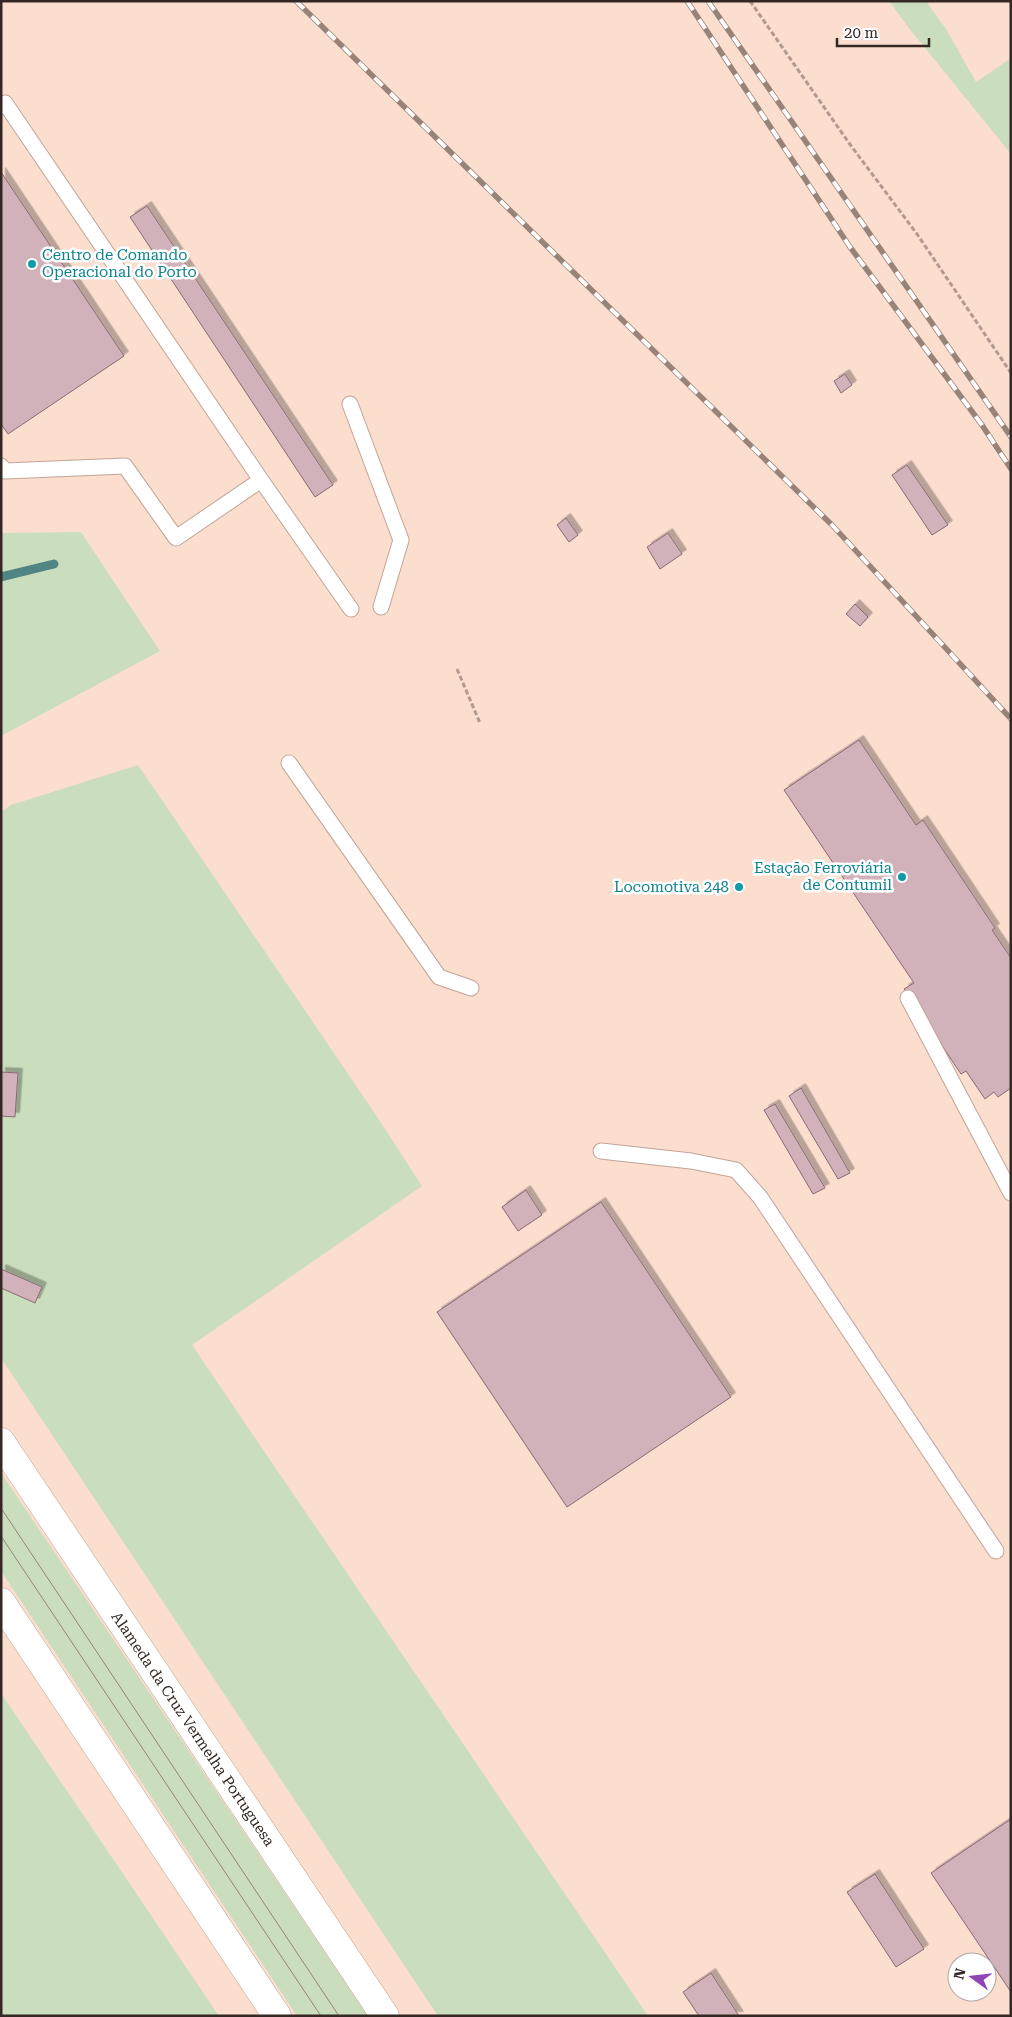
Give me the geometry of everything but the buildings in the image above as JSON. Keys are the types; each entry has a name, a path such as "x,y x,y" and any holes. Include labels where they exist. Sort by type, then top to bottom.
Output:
{"street":[{"name":"Alameda da Cruz Vermelha Portuguesa","path":"1,1442 385,2016"},
{"path":"1,1602 277,2016"}],"lane":[{"path":"1,106 5,104 261,480 351,608"},
{"path":"350,404 401,540 381,607"},
{"path":"1,466 5,471 125,466 176,538 261,480"},
{"path":"289,763 439,977 470,988"},
{"path":"908,998 1011,1193"},
{"path":"601,1151 691,1161 736,1170 760,1196 996,1551"}],"path":[{"path":"750,1 849,143 917,234 1011,373"},
{"path":"456,669 480,722"}],"green space":[{"path":"889,1 926,1 946,29 976,82 1011,58 1011,154 908,27"},
{"path":"81,532 160,651 1,736 1,533"},
{"path":"138,765 376,1115 422,1186 192,1345 648,2016 438,2016 1,1358 1,812 11,805"},
{"path":"1,1473 368,2016 297,2016 1,1571"},
{"path":"1,1693 11,1708 219,2016 1,2016"}],"waterway":[{"path":"1,577 54,564"}],"tram line":[{"path":"1,1508 339,2016"},
{"path":"1,1536 321,2016"}],"railway":[{"path":"296,1 832,525 1011,719"},
{"path":"687,1 850,247 982,425 1011,469"},
{"path":"708,1 1011,437"}],"place":[{"name":"Centro de Comando Operacional do Porto","path":"32,264"},
{"name":"Estação Ferroviária de Contumil","path":"902,877"},
{"name":"Locomotiva 248","path":"739,887"}]}
